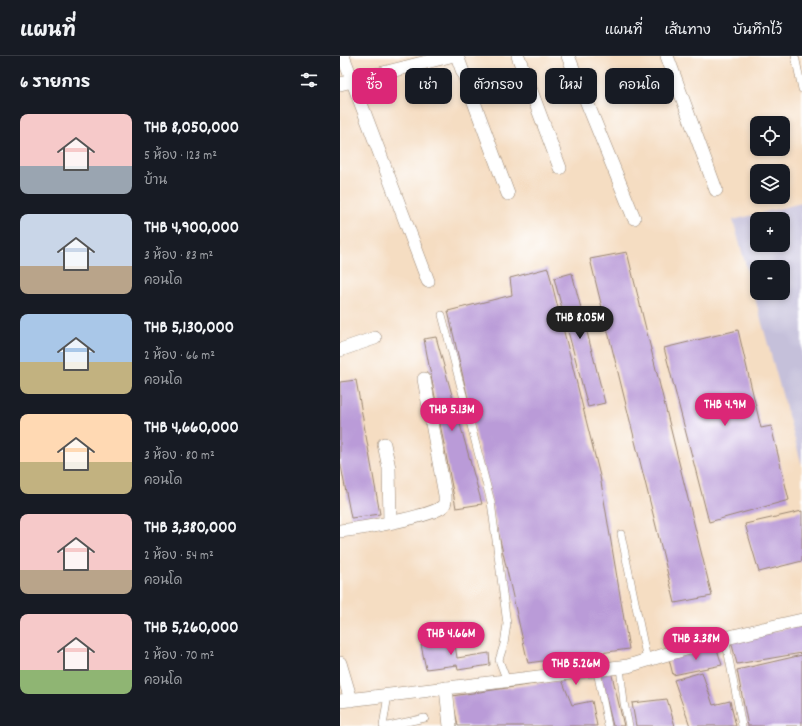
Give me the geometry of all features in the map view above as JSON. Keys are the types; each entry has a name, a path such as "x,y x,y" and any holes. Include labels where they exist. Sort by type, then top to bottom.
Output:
{"street":[{"path":"343,56 346,83 428,281"},
{"path":"346,83 429,59 450,56"},
{"path":"457,56 508,194"},
{"path":"518,56 560,168"},
{"path":"568,56 634,218"},
{"path":"667,56 716,190"},
{"path":"340,350 375,338"},
{"path":"340,531 406,519 442,508 445,502 445,495 424,380"},
{"path":"384,444 389,468 390,522"},
{"path":"340,664 346,701 620,667 725,638 802,620"},
{"path":"446,688 450,726"}],"lane":[{"path":"795,56 802,89"},
{"path":"442,315 491,502 506,624 504,644 499,660 507,681"},
{"path":"621,534 647,660"},
{"path":"725,638 742,726"},
{"path":"620,667 624,703 629,726"},
{"path":"597,671 608,726"},
{"path":"383,726 388,695"},
{"path":"388,726 425,718"}],"shaded area":[{"path":"802,203 802,465 756,300 790,300 790,260 750,260 750,280 733,220 750,216 750,252 790,252 790,212 765,212"}],"building":[{"path":"627,252 712,596 675,603 590,259"},
{"path":"548,268 600,476 629,649 528,663 448,311 512,295 510,278"},
{"path":"572,273 605,403 588,407 554,278"},
{"path":"738,330 761,428 771,426 789,500 709,522 664,348"},
{"path":"436,337 482,504 456,508 424,339"},
{"path":"356,380 380,514 351,518 340,461 340,382"},
{"path":"802,511 802,561 759,572 745,524"},
{"path":"802,625 802,653 737,664 731,641"},
{"path":"454,638 457,658 489,653 490,665 458,670 457,665 426,669 421,645"},
{"path":"716,646 722,665 673,675 669,659"},
{"path":"802,655 802,726 748,726 737,670"},
{"path":"611,671 624,726 613,726 600,673"},
{"path":"702,672 713,705 730,701 736,726 690,726 674,680"},
{"path":"562,680 572,705 592,701 597,726 458,726 452,696"},
{"path":"667,699 675,726 636,726 632,703"}]}
